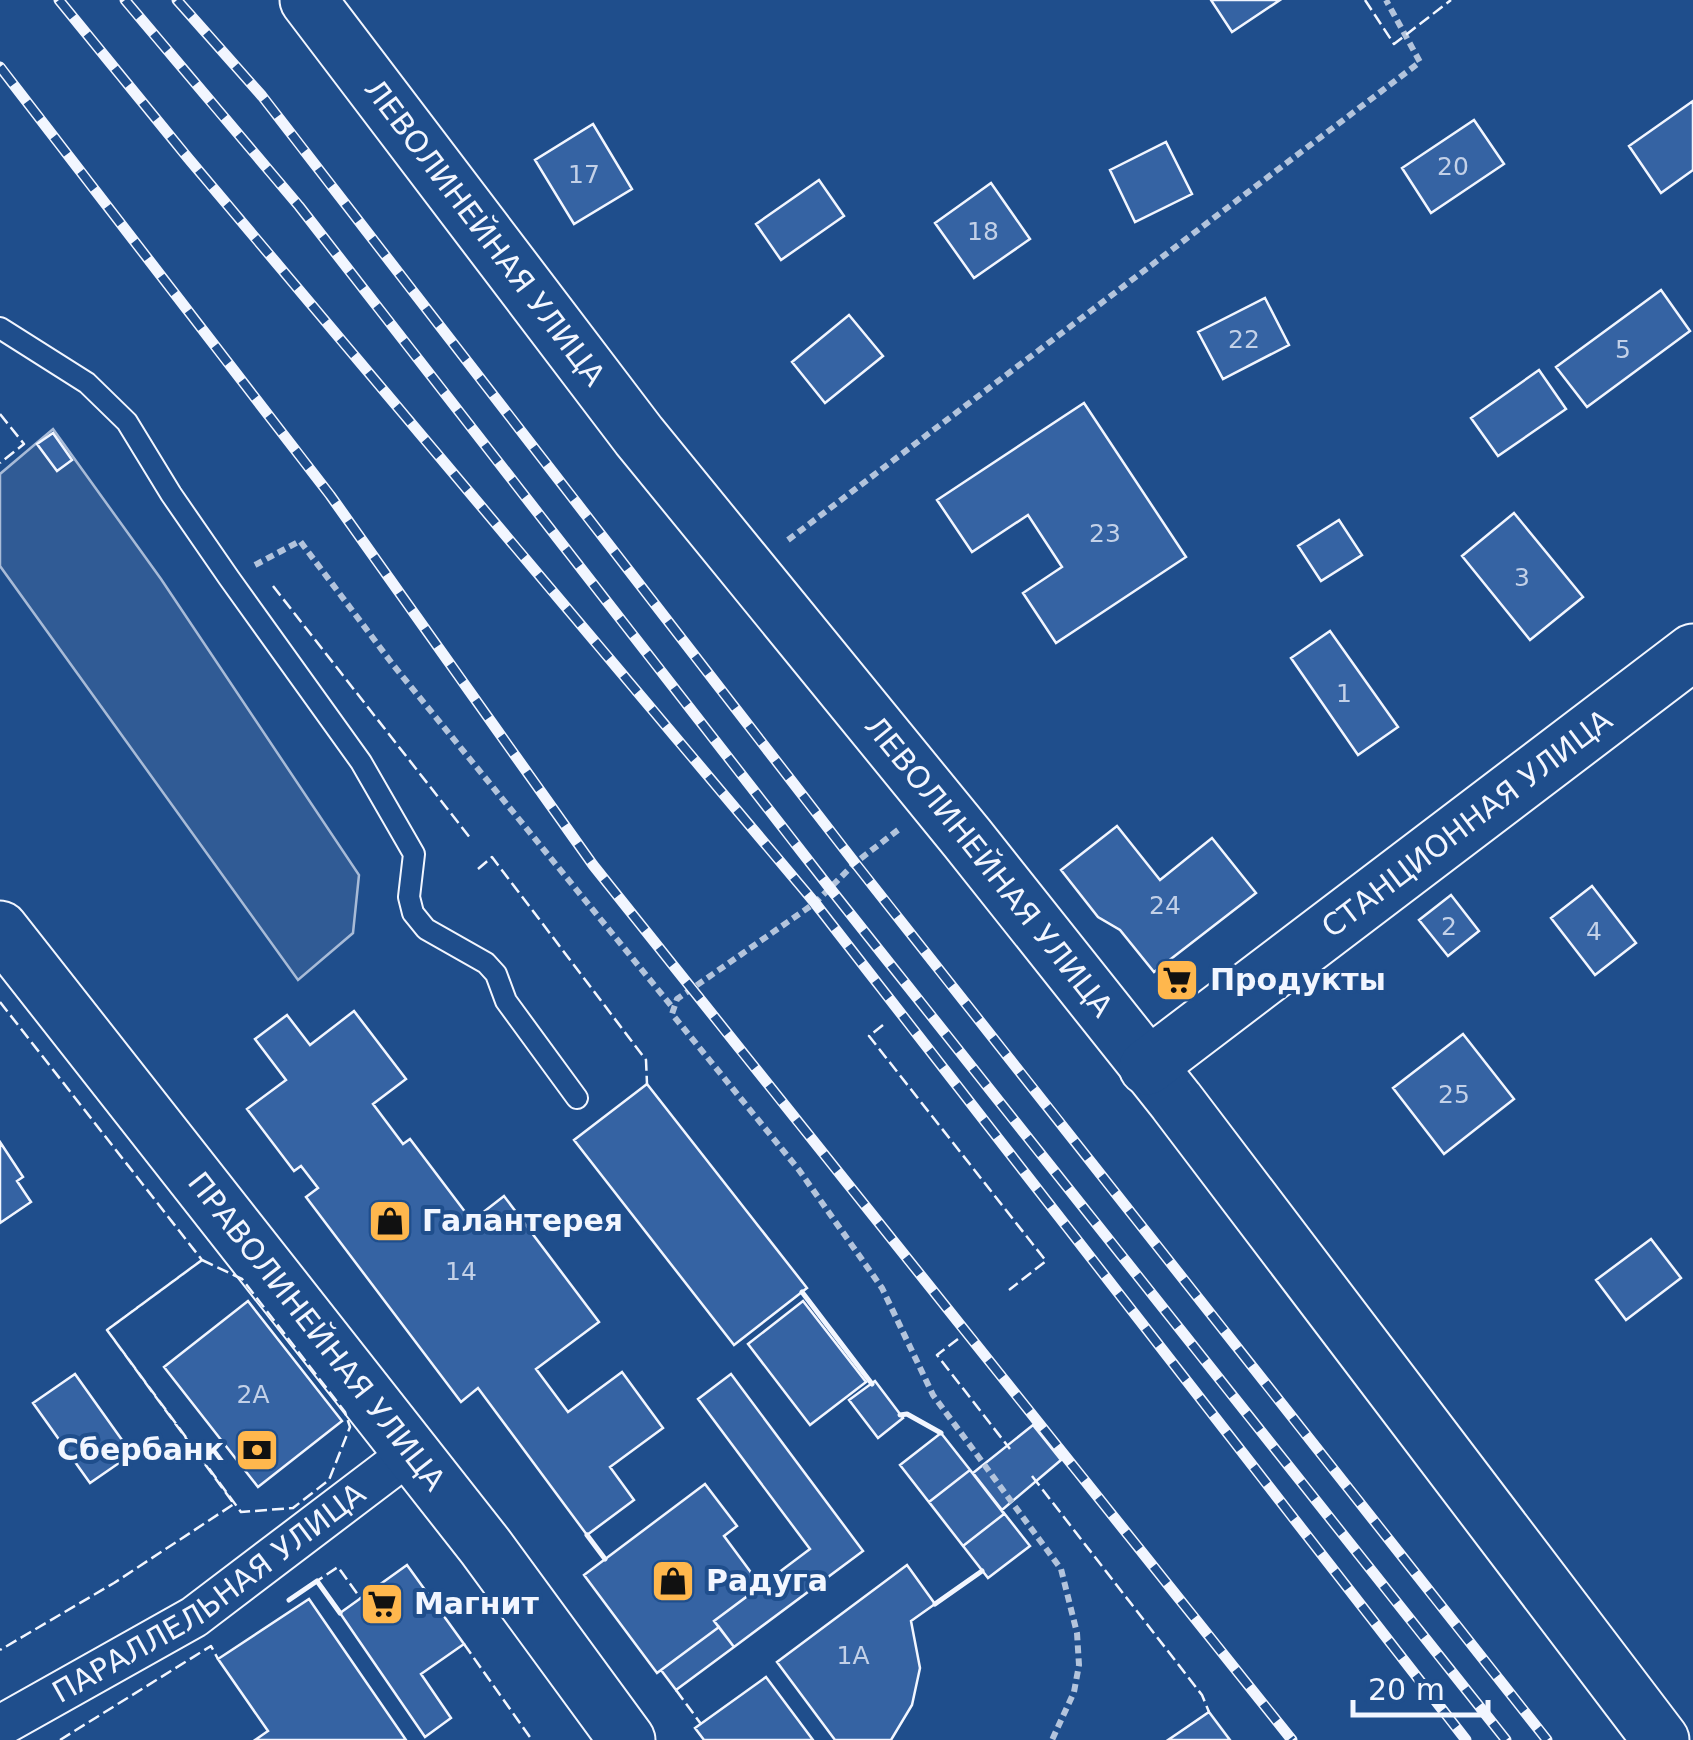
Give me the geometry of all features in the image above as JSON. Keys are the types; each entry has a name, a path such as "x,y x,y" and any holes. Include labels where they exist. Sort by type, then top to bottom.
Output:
{"main road":[{"name":"ЛЕВОЛИНЕЙНАЯ УЛИЦА","path":"308,0 638,436 1147,1067 1661,1740"},
{"name":"СТАНЦИОННАЯ УЛИЦА","path":"1147,1067 1693,652"},
{"name":"ПРАВОЛИНЕЙНАЯ УЛИЦА","path":"0,929 485,1546 627,1740"}],"street":[{"name":"ПАРАЛЛЕЛЬНАЯ УЛИЦА","path":"0,1726 194,1618 410,1453"}],"lane":[{"path":"0,328 87,383 127,422 229,578 361,762 414,854 409,897 413,913 426,929 486,963 496,974 506,1001 578,1098"}],"path":[{"path":"747,570 1420,62 1386,0"},
{"path":"229,578 300,541 394,666 672,1008 677,1023 799,1170 882,1288 934,1395 1062,1569 1077,1632 1078,1666 1074,1692 1052,1740"},
{"path":"672,1008 676,999 815,903 854,863 936,802"}],"shaded area":[{"path":"53,429 161,579 359,875 353,933 298,980 0,566 0,474"}],"building":[{"path":"1211,0 1280,0 1232,32"},
{"path":"1693,101 1693,170 1661,193 1629,146"},
{"path":"1474,120 1504,164 1431,213 1402,168"},
{"path":"593,124 632,189 574,224 535,160"},
{"path":"1166,142 1192,194 1135,222 1110,170"},
{"path":"819,180 844,216 781,260 756,224"},
{"path":"991,183 1030,239 974,278 935,223"},
{"path":"1661,290 1690,331 1587,407 1556,367"},
{"path":"1265,298 1289,345 1223,379 1198,332"},
{"path":"849,315 883,356 825,403 792,362"},
{"path":"1539,370 1566,409 1498,456 1471,418"},
{"path":"1084,403 1186,557 1056,643 1023,593 1062,567 1028,515 972,552 937,500"},
{"path":"53,433 72,460 57,471 37,444"},
{"path":"1514,513 1583,597 1530,640 1462,556"},
{"path":"1339,520 1362,555 1321,581 1298,546"},
{"path":"1330,631 1398,727 1358,755 1291,658"},
{"path":"1117,826 1160,880 1212,838 1256,893 1154,972 1120,930 1098,917 1061,870"},
{"path":"1592,886 1636,943 1595,975 1551,918"},
{"path":"1451,895 1479,931 1448,956 1419,920"},
{"path":"354,1011 406,1079 373,1104 403,1144 410,1139 472,1221 504,1196 599,1322 536,1369 568,1412 622,1372 663,1428 610,1467 634,1500 587,1535 478,1388 461,1402 306,1197 318,1188 301,1166 294,1171 247,1109 286,1080 255,1039 287,1015 310,1045"},
{"path":"1463,1034 1514,1099 1444,1154 1393,1088"},
{"path":"647,1084 807,1288 734,1345 574,1140"},
{"path":"0,1142 23,1177 17,1181 31,1202 0,1223"},
{"path":"1651,1239 1681,1278 1626,1320 1596,1280"},
{"path":"248,1301 342,1421 258,1487 164,1367"},
{"path":"803,1301 866,1382 810,1425 748,1344"},
{"path":"75,1374 132,1454 90,1483 33,1403"},
{"path":"731,1374 863,1551 734,1647 714,1621 810,1549 698,1399"},
{"path":"875,1381 903,1418 878,1438 849,1400"},
{"path":"1033,1425 1061,1460 1002,1510 973,1473"},
{"path":"941,1433 1030,1546 988,1578 900,1465"},
{"path":"970,1470 1004,1514 963,1546 929,1502"},
{"name":"Радуга","path":"705,1484 737,1526 724,1536 761,1586 714,1621 719,1627 657,1673 584,1575"},
{"path":"407,1565 464,1644 421,1674 451,1718 425,1737 340,1613"},
{"path":"907,1565 935,1604 911,1621 920,1668 912,1705 891,1740 835,1740 777,1662"},
{"path":"309,1599 406,1740 255,1740 268,1731 218,1659"},
{"path":"719,1627 734,1647 676,1690 661,1670"},
{"path":"766,1677 813,1740 704,1740 695,1728"},
{"path":"1209,1712 1230,1740 1168,1740"}],"railway":[{"path":"59,0 815,903 1466,1740"},
{"path":"125,0 299,206 829,887 1506,1740"},
{"path":"177,0 262,96 855,863 1547,1740"},
{"path":"0,67 330,495 593,865 1292,1740"}],"fence":[{"path":"1365,0 1394,44 1451,0"},
{"path":"0,414 24,444 0,463"},
{"path":"273,586 471,839"},
{"path":"478,869 492,857 646,1060 647,1084"},
{"path":"0,1002 202,1260 107,1330 234,1504 114,1583 0,1650"},
{"path":"883,1025 869,1036 1046,1261 1009,1290"},
{"path":"202,1260 242,1279 345,1412 350,1427 329,1480 293,1508 241,1512 107,1330 202,1260"},
{"path":"958,1339 937,1355 1010,1449"},
{"path":"1032,1476 1202,1695 1209,1712"},
{"path":"340,1613 317,1581 338,1567 361,1599"},
{"path":"464,1644 532,1740"},
{"path":"60,1740 211,1646 218,1659"},
{"path":"676,1690 701,1724"}],"wall":[{"path":"802,1292 872,1384"},
{"path":"900,1415 907,1414 941,1433"},
{"path":"587,1535 605,1559"},
{"path":"935,1604 982,1571"},
{"path":"289,1600 317,1581 340,1613"}],"place":[{"name":"Продукты","path":"1177,980"},
{"name":"Галантерея","path":"390,1221"},
{"name":"Сбербанк","path":"257,1450"},
{"name":"Радуга","path":"673,1581"},
{"name":"Магнит","path":"382,1604"}]}
